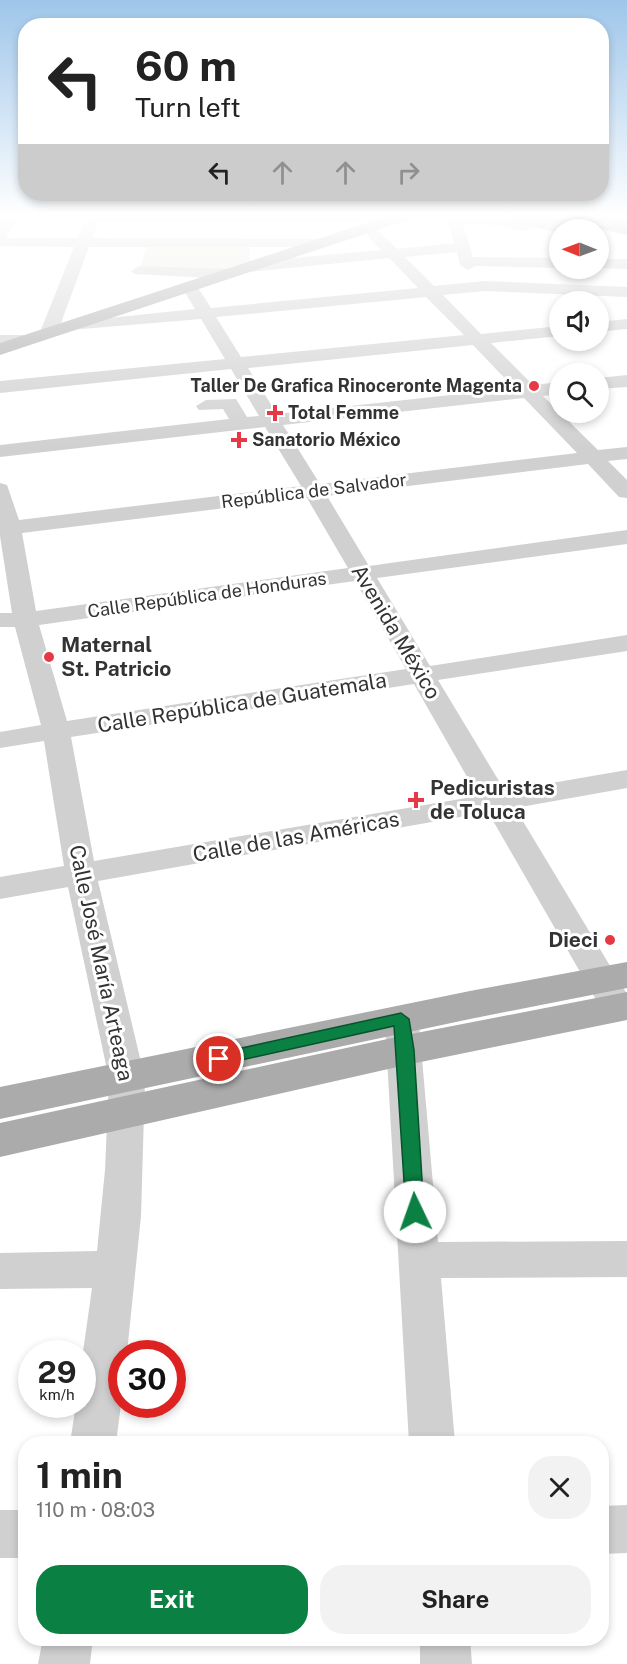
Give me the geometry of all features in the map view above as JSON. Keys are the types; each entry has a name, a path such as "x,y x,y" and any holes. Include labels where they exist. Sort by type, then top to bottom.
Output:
{"main road":[{"path":"0,349 126,307 190,299 198,294"},
{"path":"0,1140 127,1096 403,1034 618,992"},
{"path":"0,1103 127,1096"}],"street":[{"path":"56,330 68,294"},
{"path":"56,330 190,299 376,294"},
{"path":"435,294 527,392 627,492"},
{"name":"Avenida México","path":"190,299 236,364 498,802 618,992"},
{"path":"609,326 627,324"},
{"path":"0,387 549,332"},
{"path":"0,340 24,340"},
{"path":"609,383 627,381"},
{"path":"0,452 549,389"},
{"path":"207,406 230,404 241,424"},
{"name":"República de Salvador","path":"5,528 627,453"},
{"name":"Calle José María Arteaga","path":"0,489 5,528 25,620 56,731 81,875 127,1096 115,1269 94,1436"},
{"name":"Calle República de Honduras","path":"0,620 25,620 627,537"},
{"name":"Calle República de Guatemala","path":"0,740 627,643"},
{"name":"Calle de las Américas","path":"0,888 627,779"},
{"path":"403,1034 431,1436"},
{"path":"418,1260 627,1258"},
{"path":"0,1270 115,1269"},
{"path":"609,1530 627,1529"},
{"path":"0,1534 18,1534"},
{"path":"64,1664 67,1646"},
{"path":"445,1646 446,1664"}],"place":[{"name":"Taller De Grafica Rinoceronte Magenta","path":"534,386"},
{"name":"Total Femme","path":"275,413"},
{"name":"Sanatorio México","path":"239,440"},
{"name":"Maternal St. Patricio","path":"49,657"},
{"name":"Pedicuristas de Toluca","path":"416,800"},
{"name":"Dieci","path":"610,940"}],"route":[{"path":"219,1059 401,1019 406,1050 415,1212"}]}
